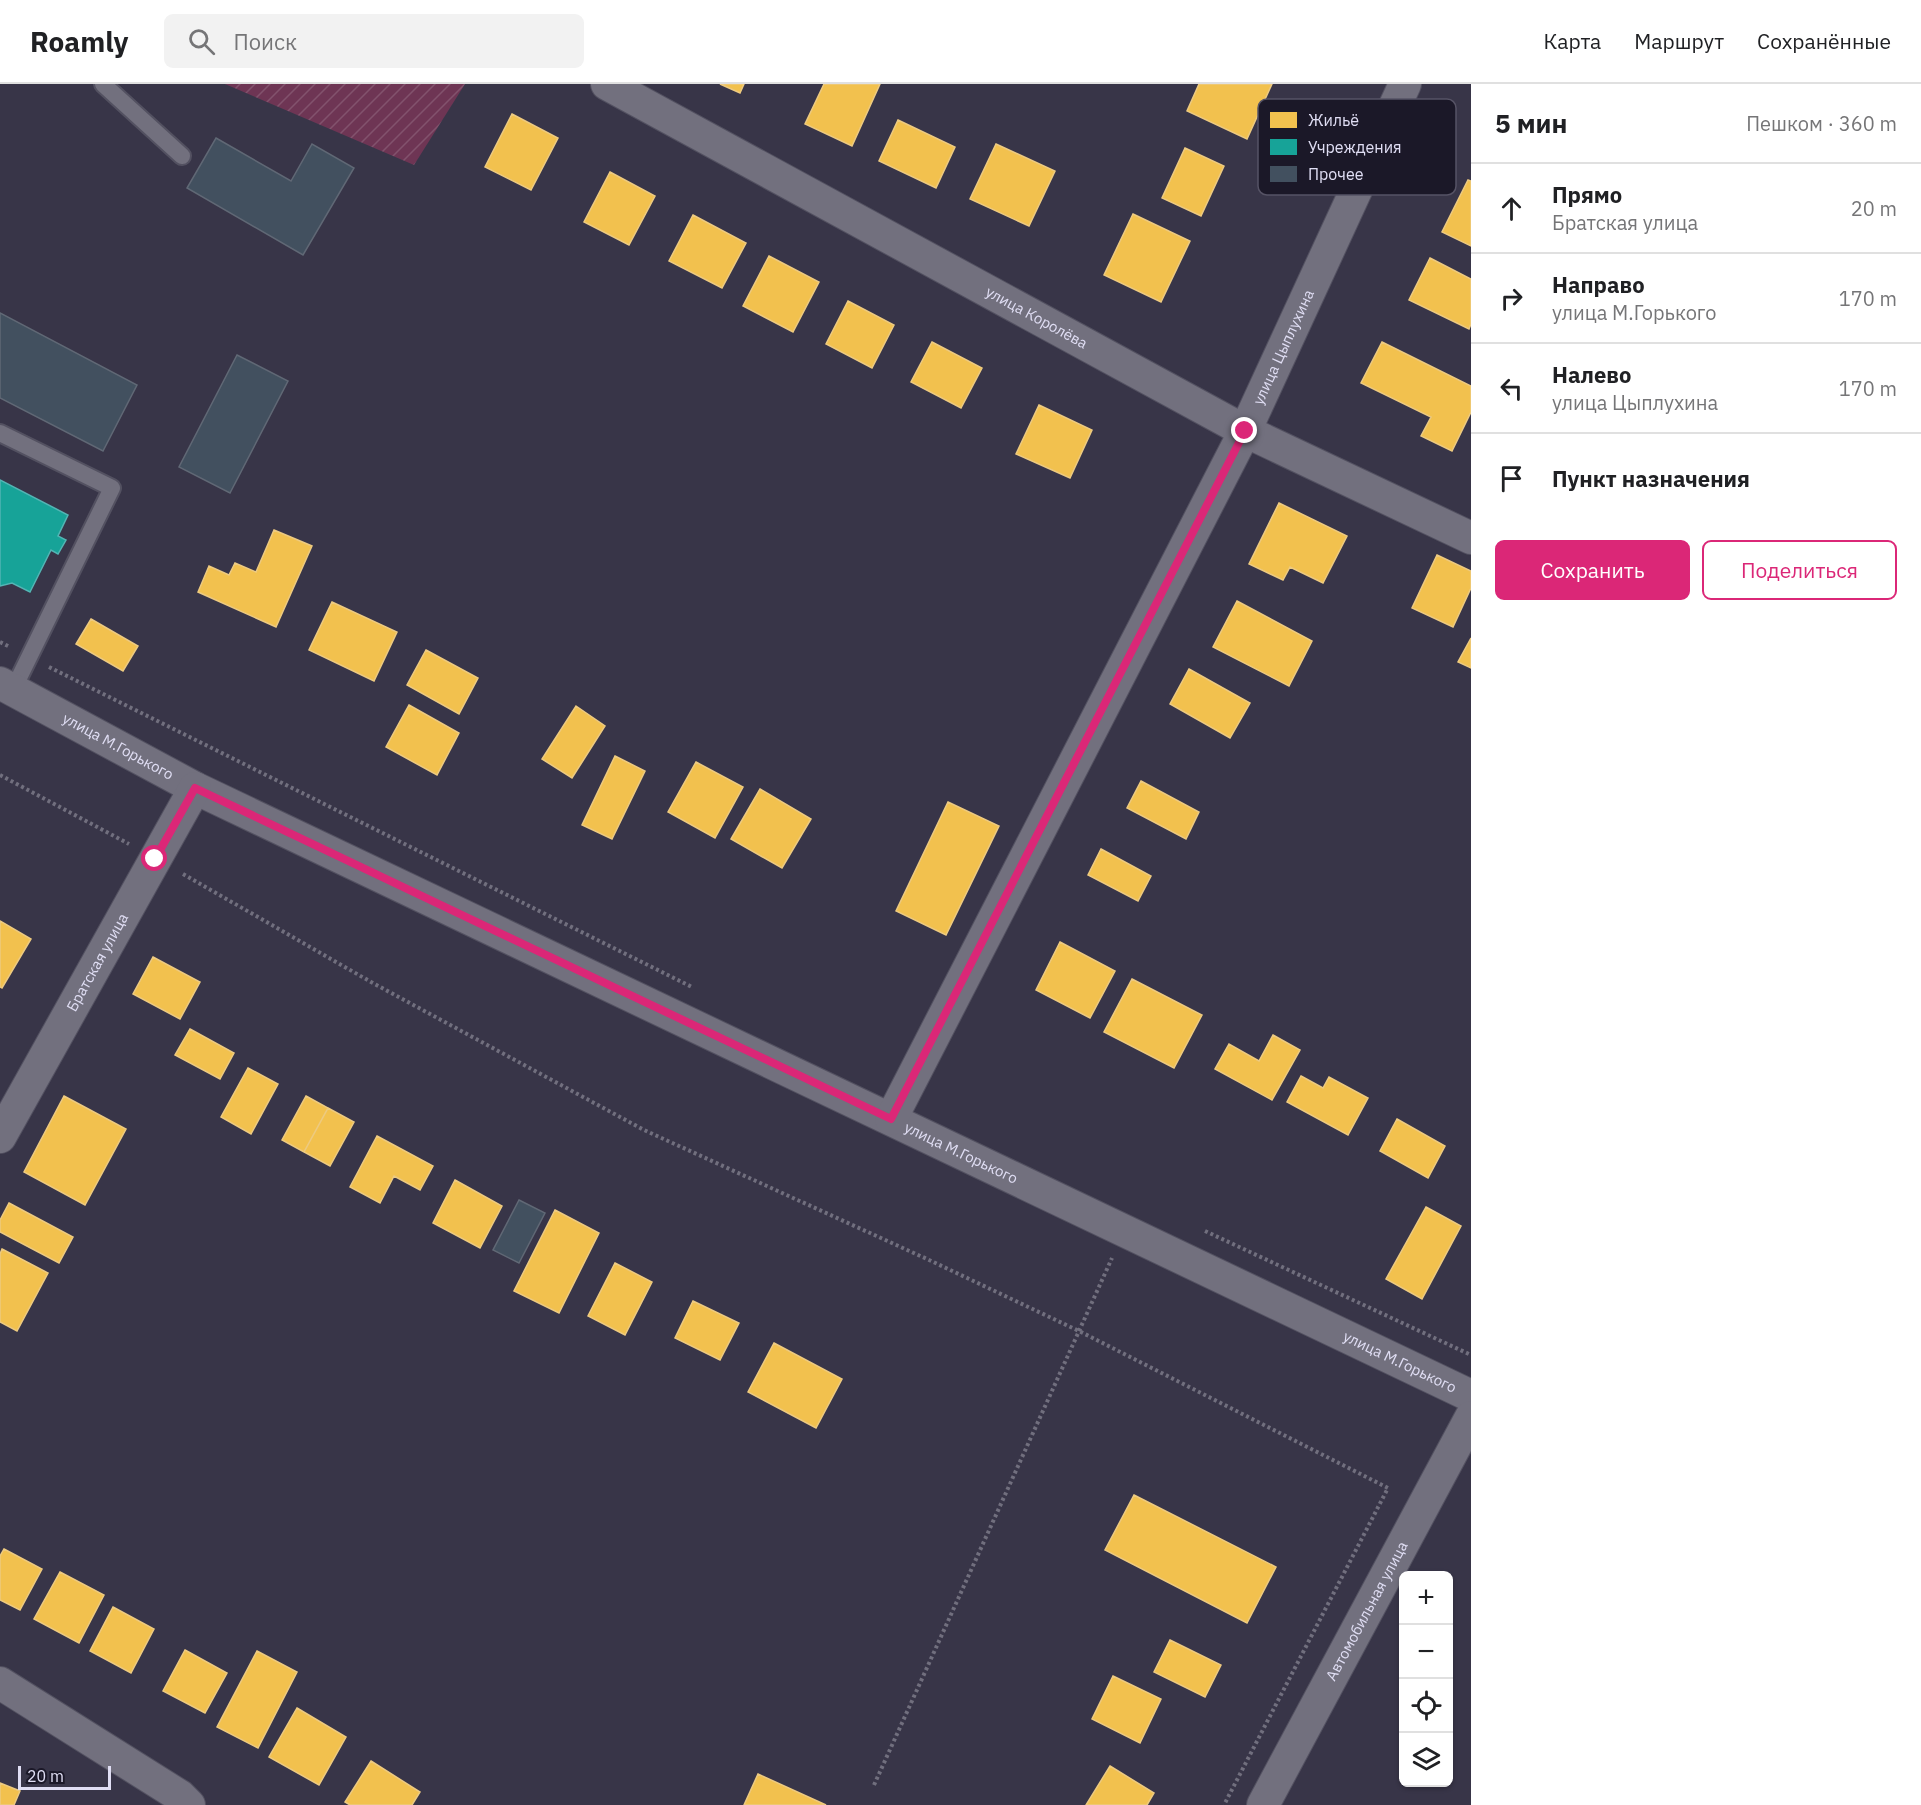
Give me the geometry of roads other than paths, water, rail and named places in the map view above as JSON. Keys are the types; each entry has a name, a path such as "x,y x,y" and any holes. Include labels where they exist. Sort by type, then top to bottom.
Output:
{"street":[{"name":"улица Королёва","path":"607,84 1245,431 1471,538"},
{"name":"улица Цыплухина","path":"1398,99 1405,84"},
{"name":"улица Цыплухина","path":"891,1119 1245,431 1354,195"},
{"name":"улица М.Горького","path":"7,686 195,788 1471,1396"},
{"name":"Братская улица","path":"0,1137 195,788"},
{"name":"Автомобильная улица","path":"1263,1805 1471,1418"},
{"path":"0,1683 180,1796 189,1805"}],"lane":[{"path":"103,84 182,156"},
{"path":"0,433 112,488 29,657 7,686"}]}
